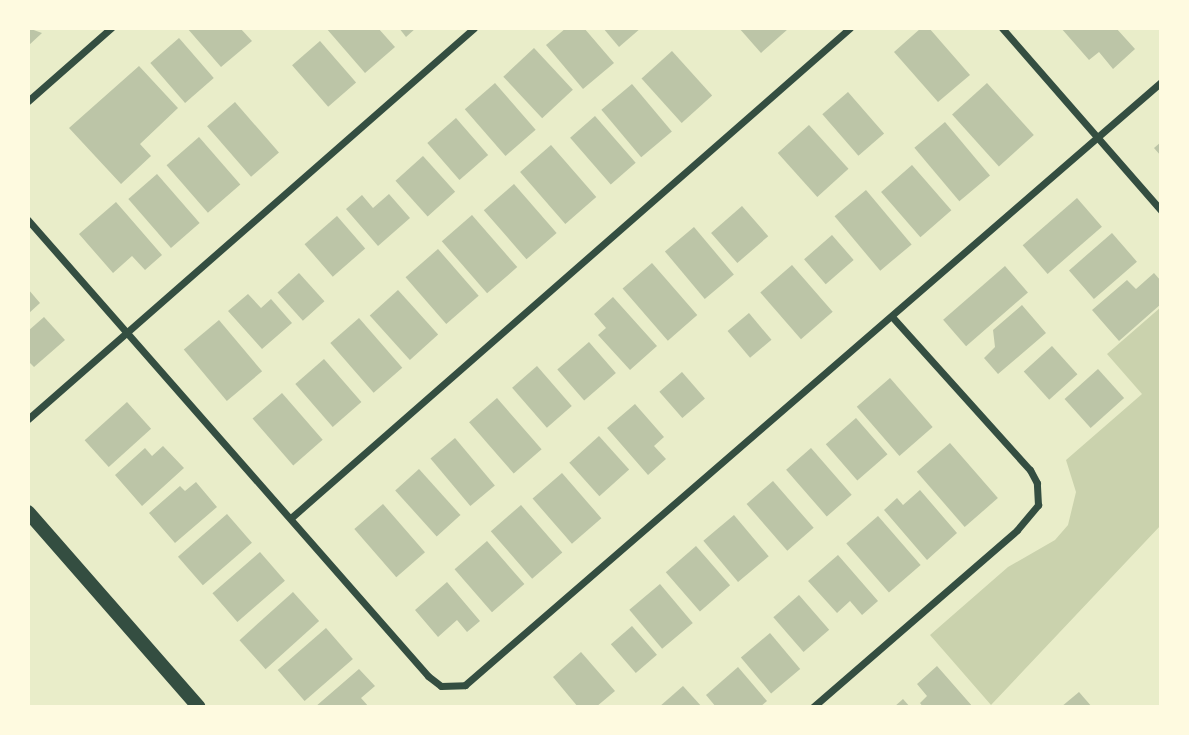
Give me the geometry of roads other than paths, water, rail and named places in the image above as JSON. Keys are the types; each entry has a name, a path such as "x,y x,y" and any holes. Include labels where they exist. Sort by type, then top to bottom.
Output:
{"main road":[{"path":"28,512 199,707"}],"street":[{"path":"28,101 111,28"},
{"path":"28,419 474,28"},
{"path":"292,517 850,28"},
{"path":"1002,28 1161,210"},
{"path":"28,220 441,686 465,685 491,666 893,318 1161,82"},
{"path":"813,707 1017,530 1038,505 1040,495 1030,470 893,318"}]}
